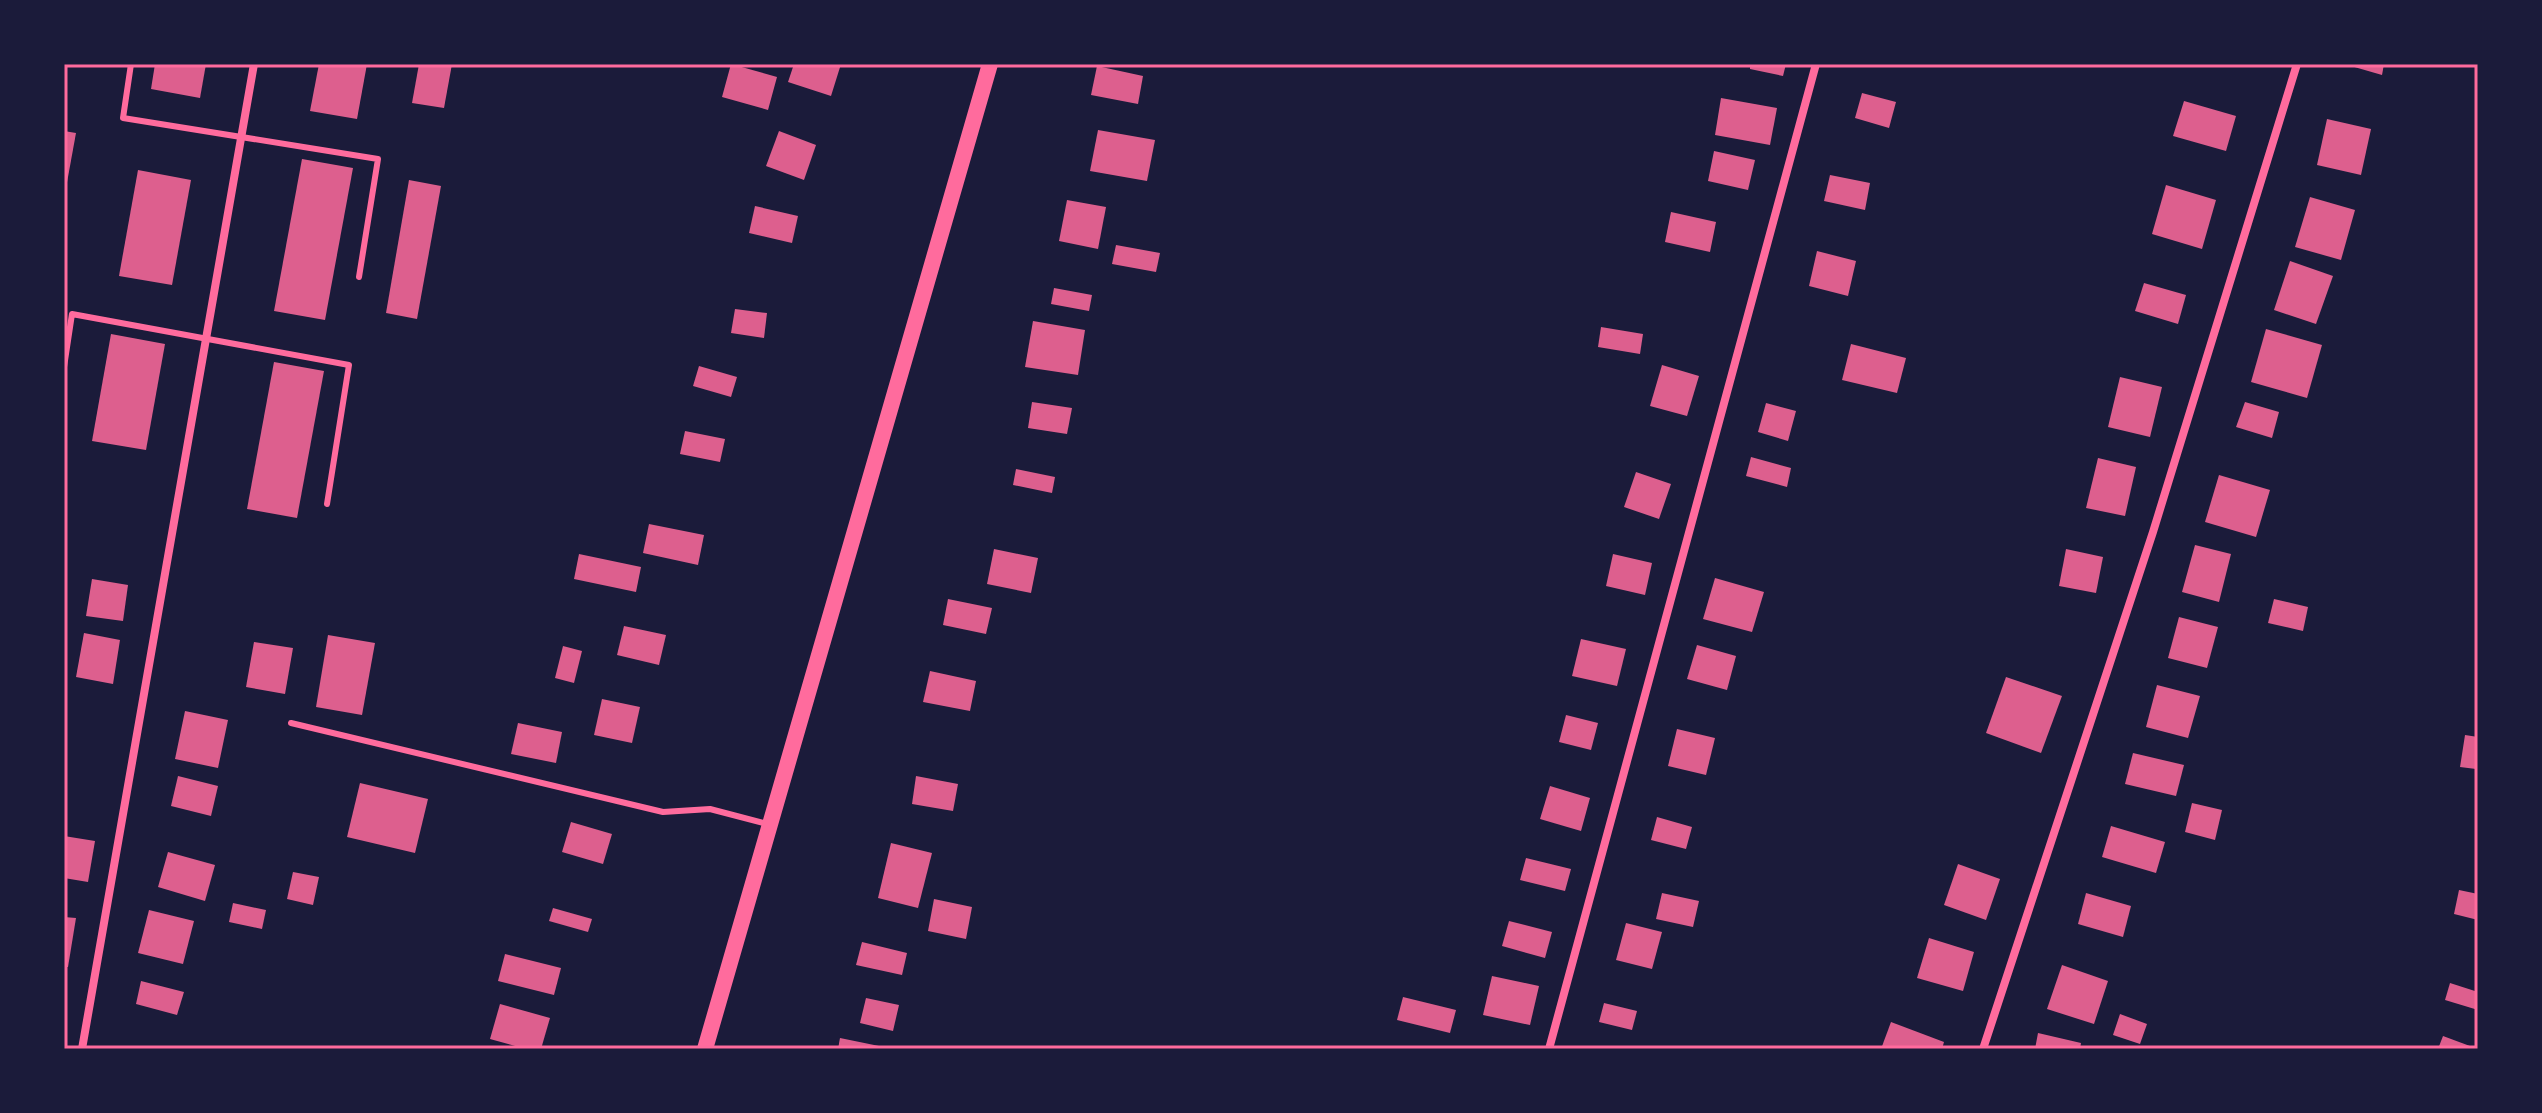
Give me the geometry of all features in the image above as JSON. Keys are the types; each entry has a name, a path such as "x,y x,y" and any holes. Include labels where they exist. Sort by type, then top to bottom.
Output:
{"main road":[{"path":"705,1049 990,64"}],"street":[{"path":"82,1049 254,64"},
{"path":"1549,1049 1816,64"},
{"path":"1983,1049 2153,532 2297,64"}],"lane":[{"path":"131,64 123,118 378,159 359,277"},
{"path":"64,367 72,314 349,365 327,504"},
{"path":"291,723 663,812 710,809 771,825"}],"building":[{"path":"155,64 206,64 200,98 151,89"},
{"path":"319,64 367,64 357,119 310,111"},
{"path":"419,64 452,64 444,108 412,103"},
{"path":"731,64 777,77 768,110 722,97"},
{"path":"794,64 841,64 831,96 788,82"},
{"path":"1750,64 1786,64 1783,76 1750,69"},
{"path":"2344,64 2384,64 2382,75"},
{"path":"1097,66 1143,76 1138,104 1091,95"},
{"path":"1862,93 1896,102 1889,128 1855,118"},
{"path":"1721,98 1777,108 1770,145 1715,135"},
{"path":"2184,101 2236,116 2226,151 2173,136"},
{"path":"2327,119 2371,129 2361,175 2317,165"},
{"path":"1098,130 1155,140 1147,181 1090,171"},
{"path":"64,131 76,133 66,188 64,188"},
{"path":"779,131 816,145 804,180 766,166"},
{"path":"1714,151 1755,160 1748,190 1708,181"},
{"path":"302,159 353,168 325,320 274,311"},
{"path":"138,170 191,180 172,285 119,276"},
{"path":"1830,175 1870,183 1865,210 1824,201"},
{"path":"409,180 441,186 417,319 386,313"},
{"path":"2166,185 2216,200 2202,249 2152,234"},
{"path":"2310,197 2355,210 2341,260 2295,247"},
{"path":"1067,200 1106,207 1098,249 1059,241"},
{"path":"755,206 798,216 792,243 749,233"},
{"path":"1671,212 1716,222 1710,252 1665,242"},
{"path":"1116,245 1160,253 1156,272 1112,264"},
{"path":"1817,251 1856,261 1848,296 1809,286"},
{"path":"2290,261 2333,276 2316,324 2274,310"},
{"path":"2144,283 2186,295 2178,324 2135,311"},
{"path":"1054,288 1092,295 1089,311 1051,304"},
{"path":"735,309 767,313 764,338 731,333"},
{"path":"1033,321 1085,330 1078,375 1025,367"},
{"path":"1601,327 1643,334 1640,354 1598,347"},
{"path":"2266,329 2322,345 2307,398 2251,382"},
{"path":"111,334 165,344 146,450 92,441"},
{"path":"1851,344 1906,358 1897,393 1842,380"},
{"path":"274,362 324,371 297,518 247,509"},
{"path":"1662,365 1699,376 1687,416 1650,406"},
{"path":"699,366 737,377 731,397 693,386"},
{"path":"2120,377 2162,387 2150,437 2108,427"},
{"path":"1032,402 1072,408 1067,434 1028,428"},
{"path":"2245,402 2279,412 2272,438 2236,427"},
{"path":"1766,403 1796,411 1788,441 1758,432"},
{"path":"685,431 725,439 720,462 680,454"},
{"path":"1751,457 1791,468 1787,487 1746,476"},
{"path":"2098,458 2136,467 2125,516 2086,508"},
{"path":"1016,469 1055,477 1052,493 1013,485"},
{"path":"1636,472 1671,484 1659,519 1624,507"},
{"path":"2219,475 2270,490 2256,537 2205,522"},
{"path":"649,524 704,535 698,565 643,553"},
{"path":"2195,545 2231,554 2219,602 2182,592"},
{"path":"994,549 1038,558 1031,593 987,584"},
{"path":"2066,549 2103,557 2096,593 2059,586"},
{"path":"579,554 641,567 636,592 574,579"},
{"path":"1613,554 1652,563 1645,595 1606,586"},
{"path":"1715,578 1764,592 1752,632 1703,619"},
{"path":"92,579 128,585 123,621 86,616"},
{"path":"948,599 992,608 986,634 943,625"},
{"path":"2274,599 2308,607 2303,631 2268,623"},
{"path":"2179,617 2218,627 2207,668 2168,658"},
{"path":"624,626 666,635 659,665 617,655"},
{"path":"84,633 120,640 113,684 76,677"},
{"path":"328,635 375,643 362,715 316,707"},
{"path":"1581,639 1626,649 1617,686 1572,676"},
{"path":"254,642 293,648 285,694 246,687"},
{"path":"1697,645 1736,656 1727,690 1687,679"},
{"path":"563,646 582,651 574,683 555,678"},
{"path":"930,671 976,681 970,711 923,702"},
{"path":"2006,677 2062,696 2041,753 1986,733"},
{"path":"2157,685 2200,696 2188,738 2146,727"},
{"path":"602,699 640,707 632,743 594,735"},
{"path":"185,711 228,720 218,768 175,759"},
{"path":"1566,715 1598,723 1591,750 1559,742"},
{"path":"518,723 562,732 556,763 511,754"},
{"path":"1677,729 1715,738 1706,775 1668,766"},
{"path":"2465,735 2478,737 2476,769 2460,767"},
{"path":"2133,753 2184,765 2176,796 2125,784"},
{"path":"178,776 218,786 211,816 171,806"},
{"path":"916,776 958,784 953,811 912,804"},
{"path":"360,783 428,799 415,853 347,837"},
{"path":"1550,786 1590,798 1581,831 1540,819"},
{"path":"2192,803 2222,810 2215,840 2185,832"},
{"path":"1657,817 1692,827 1686,849 1651,840"},
{"path":"571,822 612,834 603,864 562,852"},
{"path":"2111,826 2165,842 2156,873 2102,857"},
{"path":"64,836 95,841 88,882 64,878"},
{"path":"891,843 932,853 918,908 878,898"},
{"path":"168,852 215,865 205,901 158,887"},
{"path":"1526,858 1571,869 1565,891 1520,880"},
{"path":"1958,864 2000,879 1986,920 1944,905"},
{"path":"293,872 319,877 313,905 287,899"},
{"path":"2459,890 2478,894 2478,920 2454,914"},
{"path":"1662,893 1699,901 1693,927 1656,919"},
{"path":"2086,893 2131,906 2123,937 2078,924"},
{"path":"934,899 972,907 966,939 928,931"},
{"path":"233,903 266,910 262,929 229,922"},
{"path":"553,908 592,919 588,932 549,921"},
{"path":"149,910 194,921 183,964 138,953"},
{"path":"64,917 76,918 68,967 64,967"},
{"path":"1509,921 1552,932 1545,958 1502,946"},
{"path":"1626,923 1662,932 1652,969 1616,960"},
{"path":"1929,938 1974,952 1963,991 1917,978"},
{"path":"862,942 907,953 902,975 856,965"},
{"path":"505,954 561,968 554,995 498,981"},
{"path":"2062,965 2108,981 2094,1024 2047,1009"},
{"path":"1492,976 1539,986 1530,1025 1483,1015"},
{"path":"141,981 184,992 177,1015 136,1004"},
{"path":"2450,983 2478,992 2478,1010 2445,1000"},
{"path":"1403,997 1456,1010 1450,1033 1397,1020"},
{"path":"866,998 899,1005 893,1031 860,1023"},
{"path":"1604,1003 1637,1011 1632,1030 1599,1022"},
{"path":"500,1004 550,1018 541,1049 526,1049 490,1039"},
{"path":"2120,1014 2147,1024 2140,1044 2113,1035"},
{"path":"1891,1022 1944,1042 1942,1049 1881,1049"},
{"path":"2038,1033 2081,1043 2080,1049 2035,1049"},
{"path":"2443,1036 2478,1049 2438,1049"},
{"path":"840,1038 879,1046 878,1049 838,1049"}]}
